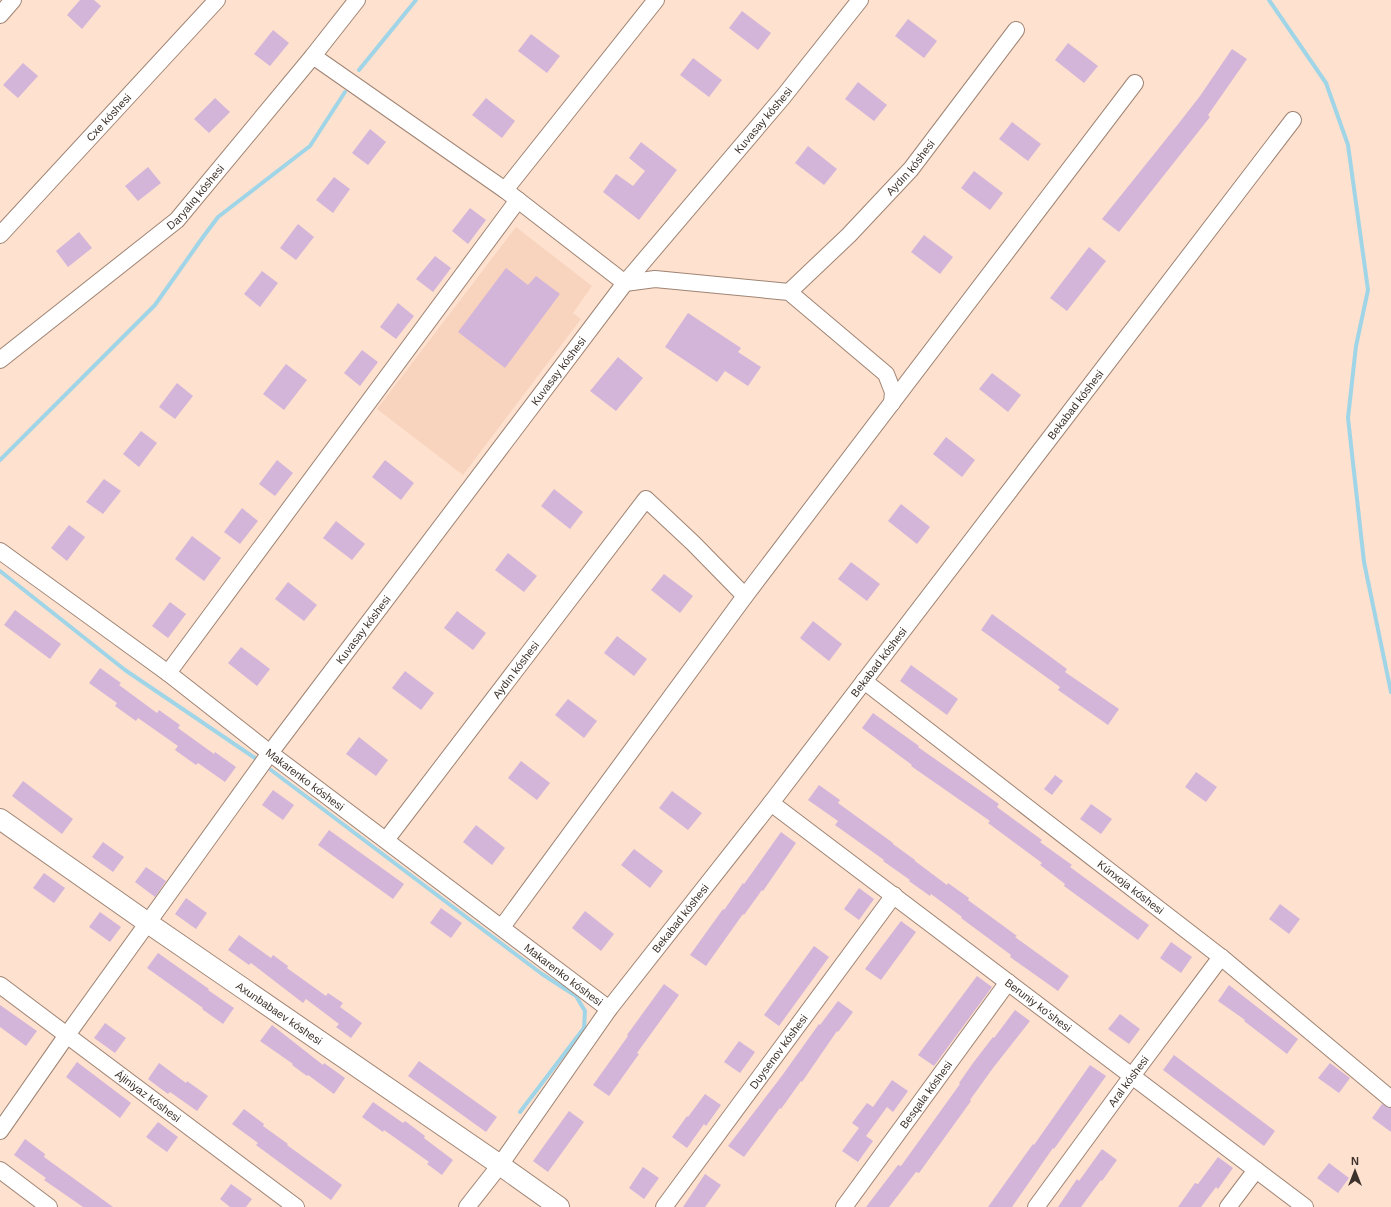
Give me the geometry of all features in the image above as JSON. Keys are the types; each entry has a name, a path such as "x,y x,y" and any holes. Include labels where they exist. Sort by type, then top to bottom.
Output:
{"street":[{"path":"0,15 13,0"},
{"name":"Cxe kóshesi","path":"0,235 217,0"},
{"name":"Daryalıq kóshesi","path":"0,360 177,220 313,56 357,0"},
{"path":"504,190 656,0"},
{"name":"Kuvasay kóshesi","path":"0,1131 67,1035 270,753 625,284 783,97 860,0"},
{"name":"Aydın kóshesi","path":"789,292 850,235 911,169 1016,30"},
{"path":"313,56 518,200 625,284 655,279 789,292 886,374 893,392 892,403"},
{"path":"502,927 745,596 1135,83"},
{"name":"Bekabad kóshesi","path":"467,1207 500,1165 610,1009 772,803 1293,120"},
{"path":"168,673 518,200"},
{"name":"Aydın kóshesi","path":"386,840 646,499 693,543 745,596"},
{"name":"Makarenko kóshesi","path":"0,551 168,673 270,753 610,1009"},
{"name":"Kúnxoja kóshesi","path":"864,682 1221,956 1391,1099"},
{"name":"Beruniy ko'shesi","path":"772,803 1305,1207"},
{"name":"Axunbabaev kóshesi","path":"0,819 148,924 559,1207"},
{"name":"Duysenov kóshesi","path":"664,1207 894,896"},
{"name":"Aral kóshesi","path":"1036,1207 1221,956"},
{"name":"Besqala kóshesi","path":"844,1207 1008,982"},
{"name":"Ájiniyaz kóshesi","path":"0,985 296,1207"},
{"path":"0,1170 49,1207"},
{"path":"1228,1207 1256,1170"}],"shaded area":[{"path":"516,227 592,286 573,313 581,319 463,475 377,409"}],"building":[{"path":"80,0 94,0 101,6 82,29 67,15"},
{"path":"742,11 771,33 758,50 729,28"},
{"path":"908,19 937,41 924,58 895,36"},
{"path":"273,30 289,43 270,66 254,54"},
{"path":"531,34 560,56 547,73 518,51"},
{"path":"1068,43 1098,66 1084,83 1055,60"},
{"path":"1232,49 1247,59 1208,115 1210,117 1119,232 1102,219 1200,96"},
{"path":"693,58 722,80 709,97 680,75"},
{"path":"23,63 38,76 18,98 3,85"},
{"path":"858,82 887,105 874,121 845,99"},
{"path":"215,98 230,112 209,133 194,119"},
{"path":"486,98 515,121 502,138 472,115"},
{"path":"1012,122 1041,144 1028,161 999,139"},
{"path":"370,129 386,142 368,165 352,153"},
{"path":"641,142 677,170 639,220 603,192 616,174 633,186 645,171 629,158"},
{"path":"808,146 837,169 824,185 795,163"},
{"path":"148,167 161,183 138,201 125,186"},
{"path":"974,171 1003,193 990,210 961,188"},
{"path":"334,177 350,189 333,213 316,200"},
{"path":"470,208 486,220 468,244 452,231"},
{"path":"298,224 314,237 296,260 280,248"},
{"path":"79,232 92,248 68,267 56,251"},
{"path":"924,235 953,257 940,274 911,252"},
{"path":"1089,247 1106,261 1067,311 1050,298"},
{"path":"435,256 451,268 433,292 416,279"},
{"path":"506,268 528,285 536,276 560,294 505,368 458,332"},
{"path":"262,271 278,283 260,307 244,294"},
{"path":"398,303 414,316 396,339 380,327"},
{"path":"688,313 741,348 738,352 761,367 748,386 725,371 717,382 665,347"},
{"path":"362,350 378,362 360,386 344,373"},
{"path":"618,357 643,378 616,411 590,391"},
{"path":"286,364 307,380 284,410 263,394"},
{"path":"992,373 1021,395 1008,412 979,389"},
{"path":"177,383 193,396 175,419 159,407"},
{"path":"141,431 157,443 139,467 123,454"},
{"path":"946,437 975,460 962,477 933,454"},
{"path":"277,460 293,473 275,496 259,484"},
{"path":"385,460 414,483 401,500 372,477"},
{"path":"104,479 121,491 103,514 86,502"},
{"path":"554,489 583,512 570,529 541,506"},
{"path":"901,504 930,527 917,544 888,521"},
{"path":"242,508 258,521 240,544 224,532"},
{"path":"336,521 365,544 352,560 323,538"},
{"path":"69,525 85,537 67,561 51,548"},
{"path":"192,536 221,558 204,581 175,559"},
{"path":"508,553 537,576 524,592 495,570"},
{"path":"851,562 880,584 867,601 838,579"},
{"path":"664,574 693,596 680,613 651,590"},
{"path":"288,582 317,605 304,621 275,599"},
{"path":"170,602 186,614 168,638 152,626"},
{"path":"15,610 61,644 50,659 4,625"},
{"path":"457,611 486,633 473,650 444,628"},
{"path":"992,614 1067,669 1065,672 1119,709 1108,725 1058,690 1060,687 981,630"},
{"path":"813,621 842,644 829,661 800,638"},
{"path":"617,636 647,659 634,676 604,653"},
{"path":"241,647 270,669 257,686 228,663"},
{"path":"911,665 958,699 947,715 900,681"},
{"path":"100,668 121,683 119,685 157,713 159,710 180,725 178,728 214,754 215,752 236,767 225,782 198,763 196,765 175,750 178,746 138,718 136,721 115,706 117,703 89,683"},
{"path":"405,671 434,693 421,710 392,688"},
{"path":"568,699 597,721 584,738 555,715"},
{"path":"873,713 919,746 918,747 999,804 997,807 1042,840 1040,842 1072,865 1070,867 1149,925 1138,940 1064,886 1065,884 1040,865 1042,863 988,823 990,821 911,766 912,765 862,728"},
{"path":"359,737 388,760 376,776 346,754"},
{"path":"521,761 550,783 537,800 508,778"},
{"path":"1196,772 1217,787 1206,802 1185,787"},
{"path":"1055,775 1063,781 1052,795 1044,789"},
{"path":"23,781 73,819 62,834 12,796"},
{"path":"819,785 840,800 838,803 947,885 948,883 969,898 968,900 1017,936 1015,937 1069,976 1058,991 1010,957 1011,955 961,918 962,917 931,894 930,896 909,881 910,880 883,861 884,860 835,825 838,821 808,800"},
{"path":"273,790 294,805 283,820 262,805"},
{"path":"672,791 702,813 688,830 659,808"},
{"path":"1091,804 1112,819 1101,834 1080,819"},
{"path":"476,825 505,848 492,865 463,842"},
{"path":"329,830 404,884 393,899 318,845"},
{"path":"781,832 796,843 763,891 762,890 744,915 743,914 706,966 690,955"},
{"path":"103,842 124,857 113,872 92,857"},
{"path":"634,849 663,871 650,888 621,865"},
{"path":"146,867 166,881 155,897 135,882"},
{"path":"44,873 65,888 54,903 33,888"},
{"path":"859,888 874,899 859,920 844,909"},
{"path":"186,898 207,913 196,929 175,914"},
{"path":"1280,904 1300,919 1289,934 1269,919"},
{"path":"441,908 462,923 451,938 430,923"},
{"path":"585,911 614,934 601,951 572,928"},
{"path":"100,912 121,927 110,942 89,927"},
{"path":"901,921 916,932 881,980 865,969"},
{"path":"239,935 271,958 273,955 288,966 287,968 326,996 328,993 343,1003 340,1007 362,1023 351,1038 336,1027 339,1024 306,999 303,1003 251,963 249,965 228,950"},
{"path":"1171,942 1192,957 1181,973 1160,958"},
{"path":"814,946 829,957 779,1026 764,1015"},
{"path":"158,953 234,1008 223,1024 147,968"},
{"path":"977,976 992,987 934,1066 918,1055"},
{"path":"664,984 679,995 637,1053 639,1054 609,1096 593,1085"},
{"path":"1229,985 1298,1039 1287,1054 1244,1021 1245,1020 1218,1001"},
{"path":"838,1001 853,1012 838,1032 837,1031 802,1082 801,1081 781,1109 780,1108 744,1157 728,1146 781,1077 819,1024 820,1025"},
{"path":"0,1005 37,1031 26,1046 0,1027"},
{"path":"1015,1010 1030,1021 993,1068 919,1173 916,1172 889,1207 866,1207 898,1165 901,1166 960,1084 959,1083 973,1063"},
{"path":"1120,1014 1140,1029 1129,1044 1108,1029"},
{"path":"105,1023 126,1038 115,1053 94,1038"},
{"path":"272,1025 323,1065 324,1063 345,1078 334,1094 260,1041"},
{"path":"739,1041 755,1052 740,1073 724,1062"},
{"path":"1174,1055 1275,1131 1264,1146 1163,1070"},
{"path":"419,1061 497,1117 486,1132 408,1076"},
{"path":"77,1062 131,1103 120,1118 66,1077"},
{"path":"159,1063 186,1083 187,1081 208,1096 197,1111 170,1092 168,1094 148,1079"},
{"path":"1330,1063 1350,1078 1339,1093 1318,1078"},
{"path":"1090,1065 1106,1076 1054,1149 1053,1148 1012,1207 988,1207 1033,1144 1034,1145"},
{"path":"892,1080 908,1091 893,1112 887,1107 866,1136 873,1141 858,1162 842,1151 859,1128 852,1123 867,1103 873,1107"},
{"path":"705,1094 721,1105 706,1126 704,1124 687,1148 672,1137"},
{"path":"373,1102 403,1123 405,1121 425,1136 424,1138 453,1160 442,1175 427,1164 429,1162 384,1130 383,1132 362,1117"},
{"path":"1382,1104 1391,1108 1391,1132 1372,1118"},
{"path":"244,1109 264,1124 263,1126 288,1144 287,1145 342,1185 331,1200 256,1145 258,1143 232,1124"},
{"path":"569,1111 584,1122 548,1172 533,1161"},
{"path":"158,1122 178,1137 167,1152 146,1137"},
{"path":"25,1139 45,1154 44,1157 113,1207 83,1207 44,1180 46,1178 14,1155"},
{"path":"1102,1149 1117,1160 1102,1181 1101,1180 1081,1207 1058,1207 1077,1179 1079,1181"},
{"path":"1218,1157 1233,1168 1218,1189 1216,1187 1201,1207 1178,1207 1195,1183 1198,1184"},
{"path":"1329,1163 1349,1178 1338,1193 1317,1178"},
{"path":"643,1167 659,1178 644,1199 629,1188"},
{"path":"705,1174 721,1185 705,1207 683,1207"},
{"path":"231,1184 252,1199 246,1207 230,1207 220,1199"}],"waterway":[{"path":"359,70 416,0"},
{"path":"1269,0 1326,83 1348,145 1368,290 1356,346 1348,418 1364,562 1391,692"},
{"path":"0,460 155,305 218,217 310,146 345,92"},
{"path":"0,571 125,670 255,758"},
{"path":"271,770 542,974 576,996 585,1011 584,1028 520,1112"}]}
